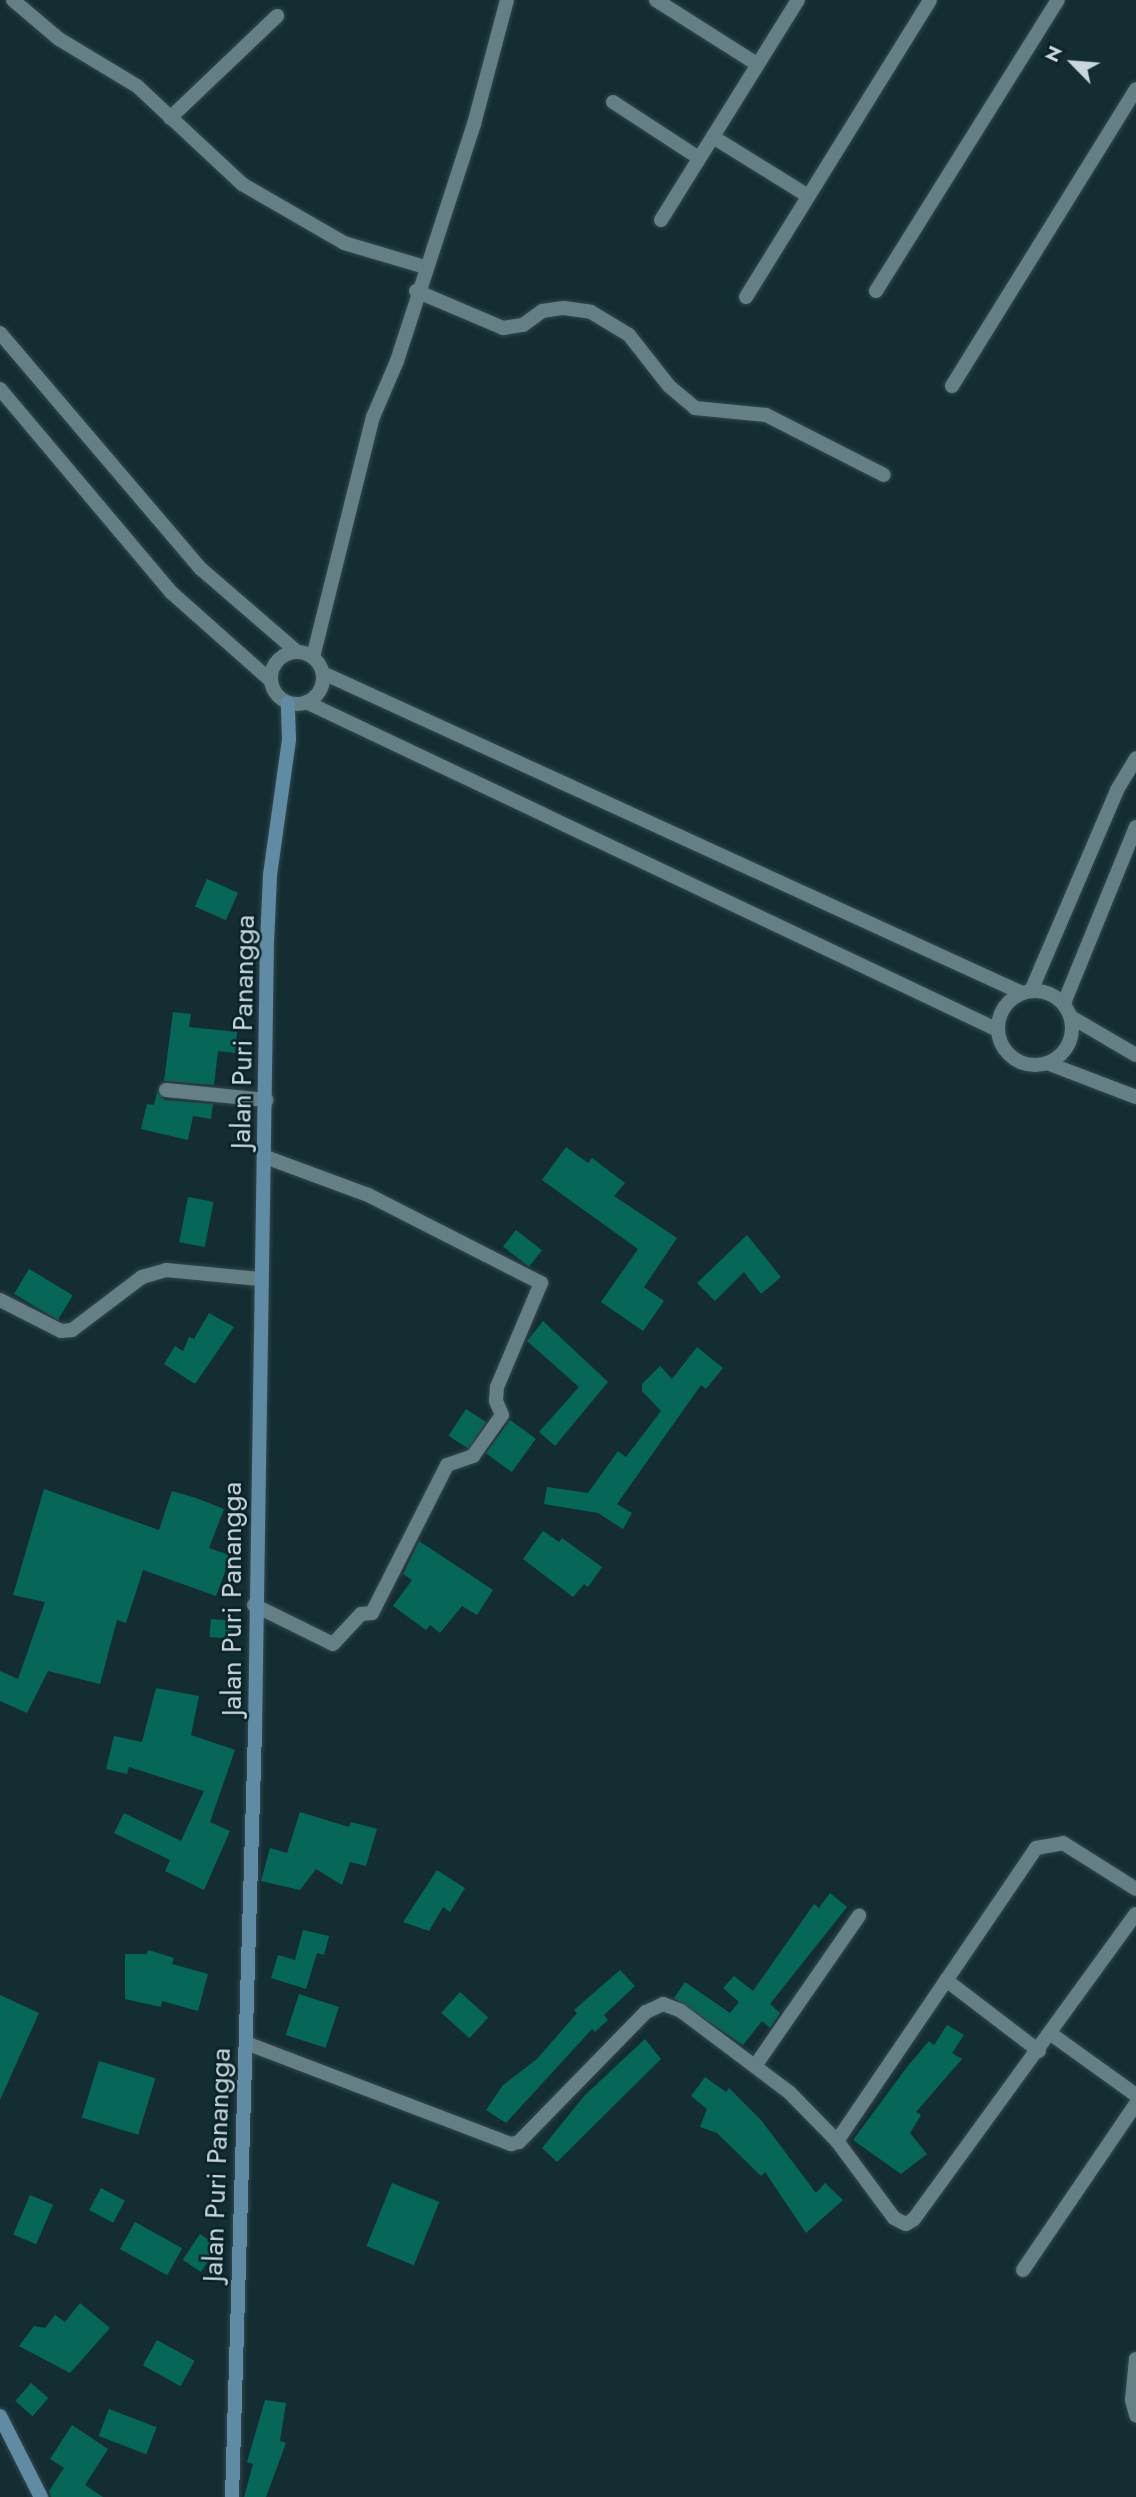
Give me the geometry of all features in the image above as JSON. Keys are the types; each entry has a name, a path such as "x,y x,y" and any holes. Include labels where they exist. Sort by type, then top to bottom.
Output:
{"street":[{"path":"13,0 60,39 137,86 242,184 344,243 425,267"},
{"path":"313,657 373,417 397,361 416,290 474,124 507,0"},
{"path":"656,0 757,64"},
{"path":"661,220 798,0"},
{"path":"746,297 930,0"},
{"path":"876,291 1059,0"},
{"path":"170,118 277,16"},
{"path":"952,386 1136,89"},
{"path":"613,102 699,158"},
{"path":"713,137 808,196"},
{"path":"416,290 503,328 523,325 541,312 564,308 592,312 629,335 669,386 695,408 766,415 884,475"},
{"path":"0,333 200,568 296,651 313,657 323,673 1027,992 1052,994 1067,1010 1136,1055"},
{"path":"0,389 172,593 271,681 274,691 288,703 306,702 998,1030"},
{"path":"271,681 280,657 296,651"},
{"path":"306,702 320,691 323,673"},
{"name":"Jalan Puri Panangga","path":"232,2497 255,1730 254,1605 270,875 289,740 288,703"},
{"path":"1136,758 1117,790 1027,992 1000,1014 998,1030 1012,1057 1022,1063 1047,1063 1136,1097"},
{"path":"1047,1063 1068,1046 1067,1010 1136,827"},
{"path":"166,1090 267,1100"},
{"path":"254,1605 333,1644 361,1614 372,1613 447,1465 473,1457 502,1415 496,1401 497,1387 541,1283 368,1195 265,1157"},
{"path":"0,1300 61,1331 72,1330 142,1277 166,1270 260,1279"},
{"path":"837,2141 1029,1857 1042,1844 1063,1843 1136,1889"},
{"path":"246,2043 511,2144 519,2142 655,2006 681,2011 789,2092 837,2141 894,2217 910,2223 1039,2051 1136,1914"},
{"path":"755,2066 859,1916"},
{"path":"946,1980 1039,2051"},
{"path":"1051,2034 1136,2095"},
{"path":"1023,2270 1136,2104"},
{"path":"1136,2359 1132,2400 1136,2415"},
{"path":"0,2416 41,2497"}],"building":[{"path":"207,879 238,893 226,920 195,906"},
{"path":"173,1012 191,1014 189,1027 237,1032 235,1053 218,1051 214,1085 164,1081"},
{"path":"157,1092 165,1100 213,1104 211,1119 193,1116 188,1140 141,1129 147,1104 154,1105"},
{"path":"566,1147 588,1163 592,1158 625,1183 614,1196 677,1238 644,1287 664,1301 643,1331 601,1302 638,1249 542,1180"},
{"path":"188,1197 214,1202 205,1247 179,1242"},
{"path":"516,1230 542,1250 529,1267 503,1247"},
{"path":"747,1235 781,1277 761,1294 744,1272 715,1301 697,1283"},
{"path":"29,1269 73,1295 58,1320 14,1294"},
{"path":"209,1313 234,1327 195,1384 164,1364 175,1346 183,1351 189,1337 194,1339"},
{"path":"543,1321 608,1382 555,1446 539,1432 579,1387 527,1341"},
{"path":"697,1347 723,1368 706,1389 701,1385 617,1504 632,1513 623,1529 598,1513 544,1504 547,1487 588,1493 618,1451 626,1457 661,1411 642,1391 642,1384 660,1366 672,1379"},
{"path":"466,1409 486,1422 469,1449 449,1436"},
{"path":"510,1420 536,1439 512,1472 486,1453"},
{"path":"44,1489 159,1530 172,1491 196,1498 224,1509 209,1548 231,1556 216,1596 143,1570 126,1623 117,1620 100,1684 48,1671 27,1713 0,1701 0,1671 18,1679 45,1602 13,1595"},
{"path":"543,1531 559,1542 562,1538 602,1567 588,1587 584,1584 573,1597 523,1559"},
{"path":"419,1541 493,1590 477,1615 462,1606 440,1633 430,1625 426,1630 393,1606 412,1580 403,1574"},
{"path":"211,1619 232,1621 230,1639 209,1637"},
{"path":"156,1688 199,1696 191,1735 235,1750 210,1822 230,1831 204,1890 165,1871 170,1860 114,1833 124,1813 181,1841 204,1791 129,1767 127,1774 106,1769 114,1736 142,1742"},
{"path":"300,1812 349,1827 351,1822 377,1829 366,1866 350,1862 342,1885 316,1869 300,1890 261,1881 270,1848 287,1853"},
{"path":"437,1870 465,1888 450,1912 443,1907 429,1931 403,1922"},
{"path":"830,1893 847,1907 770,2004 780,2013 770,2028 762,2021 743,2045 674,1998 685,1982 730,2013 739,2002 723,1988 734,1976 753,1991 814,1904 819,1908"},
{"path":"303,1930 329,1936 324,1955 317,1953 306,1989 271,1978 278,1955 295,1960"},
{"path":"148,1950 174,1958 172,1964 208,1974 198,2011 162,2001 161,2007 125,1999 125,1954 147,1954"},
{"path":"620,1970 635,1986 604,2015 608,2020 595,2032 592,2029 506,2123 486,2110 503,2085 537,2059 577,2013 574,2010"},
{"path":"460,1992 488,2017 470,2038 441,2013"},
{"path":"299,1994 339,2007 326,2048 286,2035"},
{"path":"0,1995 39,2013 0,2100"},
{"path":"947,2025 964,2035 952,2053 962,2059 916,2112 921,2115 910,2133 927,2154 901,2174 853,2140 907,2067 929,2041 934,2045"},
{"path":"645,2039 661,2059 557,2162 542,2148 585,2095"},
{"path":"99,2061 155,2078 138,2135 82,2117"},
{"path":"705,2077 726,2092 729,2088 761,2120 816,2193 825,2183 843,2200 806,2233 765,2172 761,2176 717,2133 700,2127 707,2109 691,2096"},
{"path":"392,2183 439,2202 414,2265 367,2246"},
{"path":"101,2188 125,2201 113,2223 89,2210"},
{"path":"30,2195 53,2205 36,2244 13,2235"},
{"path":"135,2222 182,2248 167,2275 120,2249"},
{"path":"200,2234 218,2246 201,2272 183,2260"},
{"path":"80,2303 110,2328 70,2373 19,2346 34,2326 45,2328 55,2315 65,2322"},
{"path":"157,2340 195,2361 181,2386 143,2365"},
{"path":"31,2383 48,2398 33,2416 15,2401"},
{"path":"265,2400 286,2403 280,2441 286,2443 266,2497 244,2497 253,2464 247,2462"},
{"path":"109,2409 157,2427 146,2454 99,2436"},
{"path":"72,2425 108,2449 85,2485 103,2497 51,2497 49,2491 64,2468 50,2459"}]}
